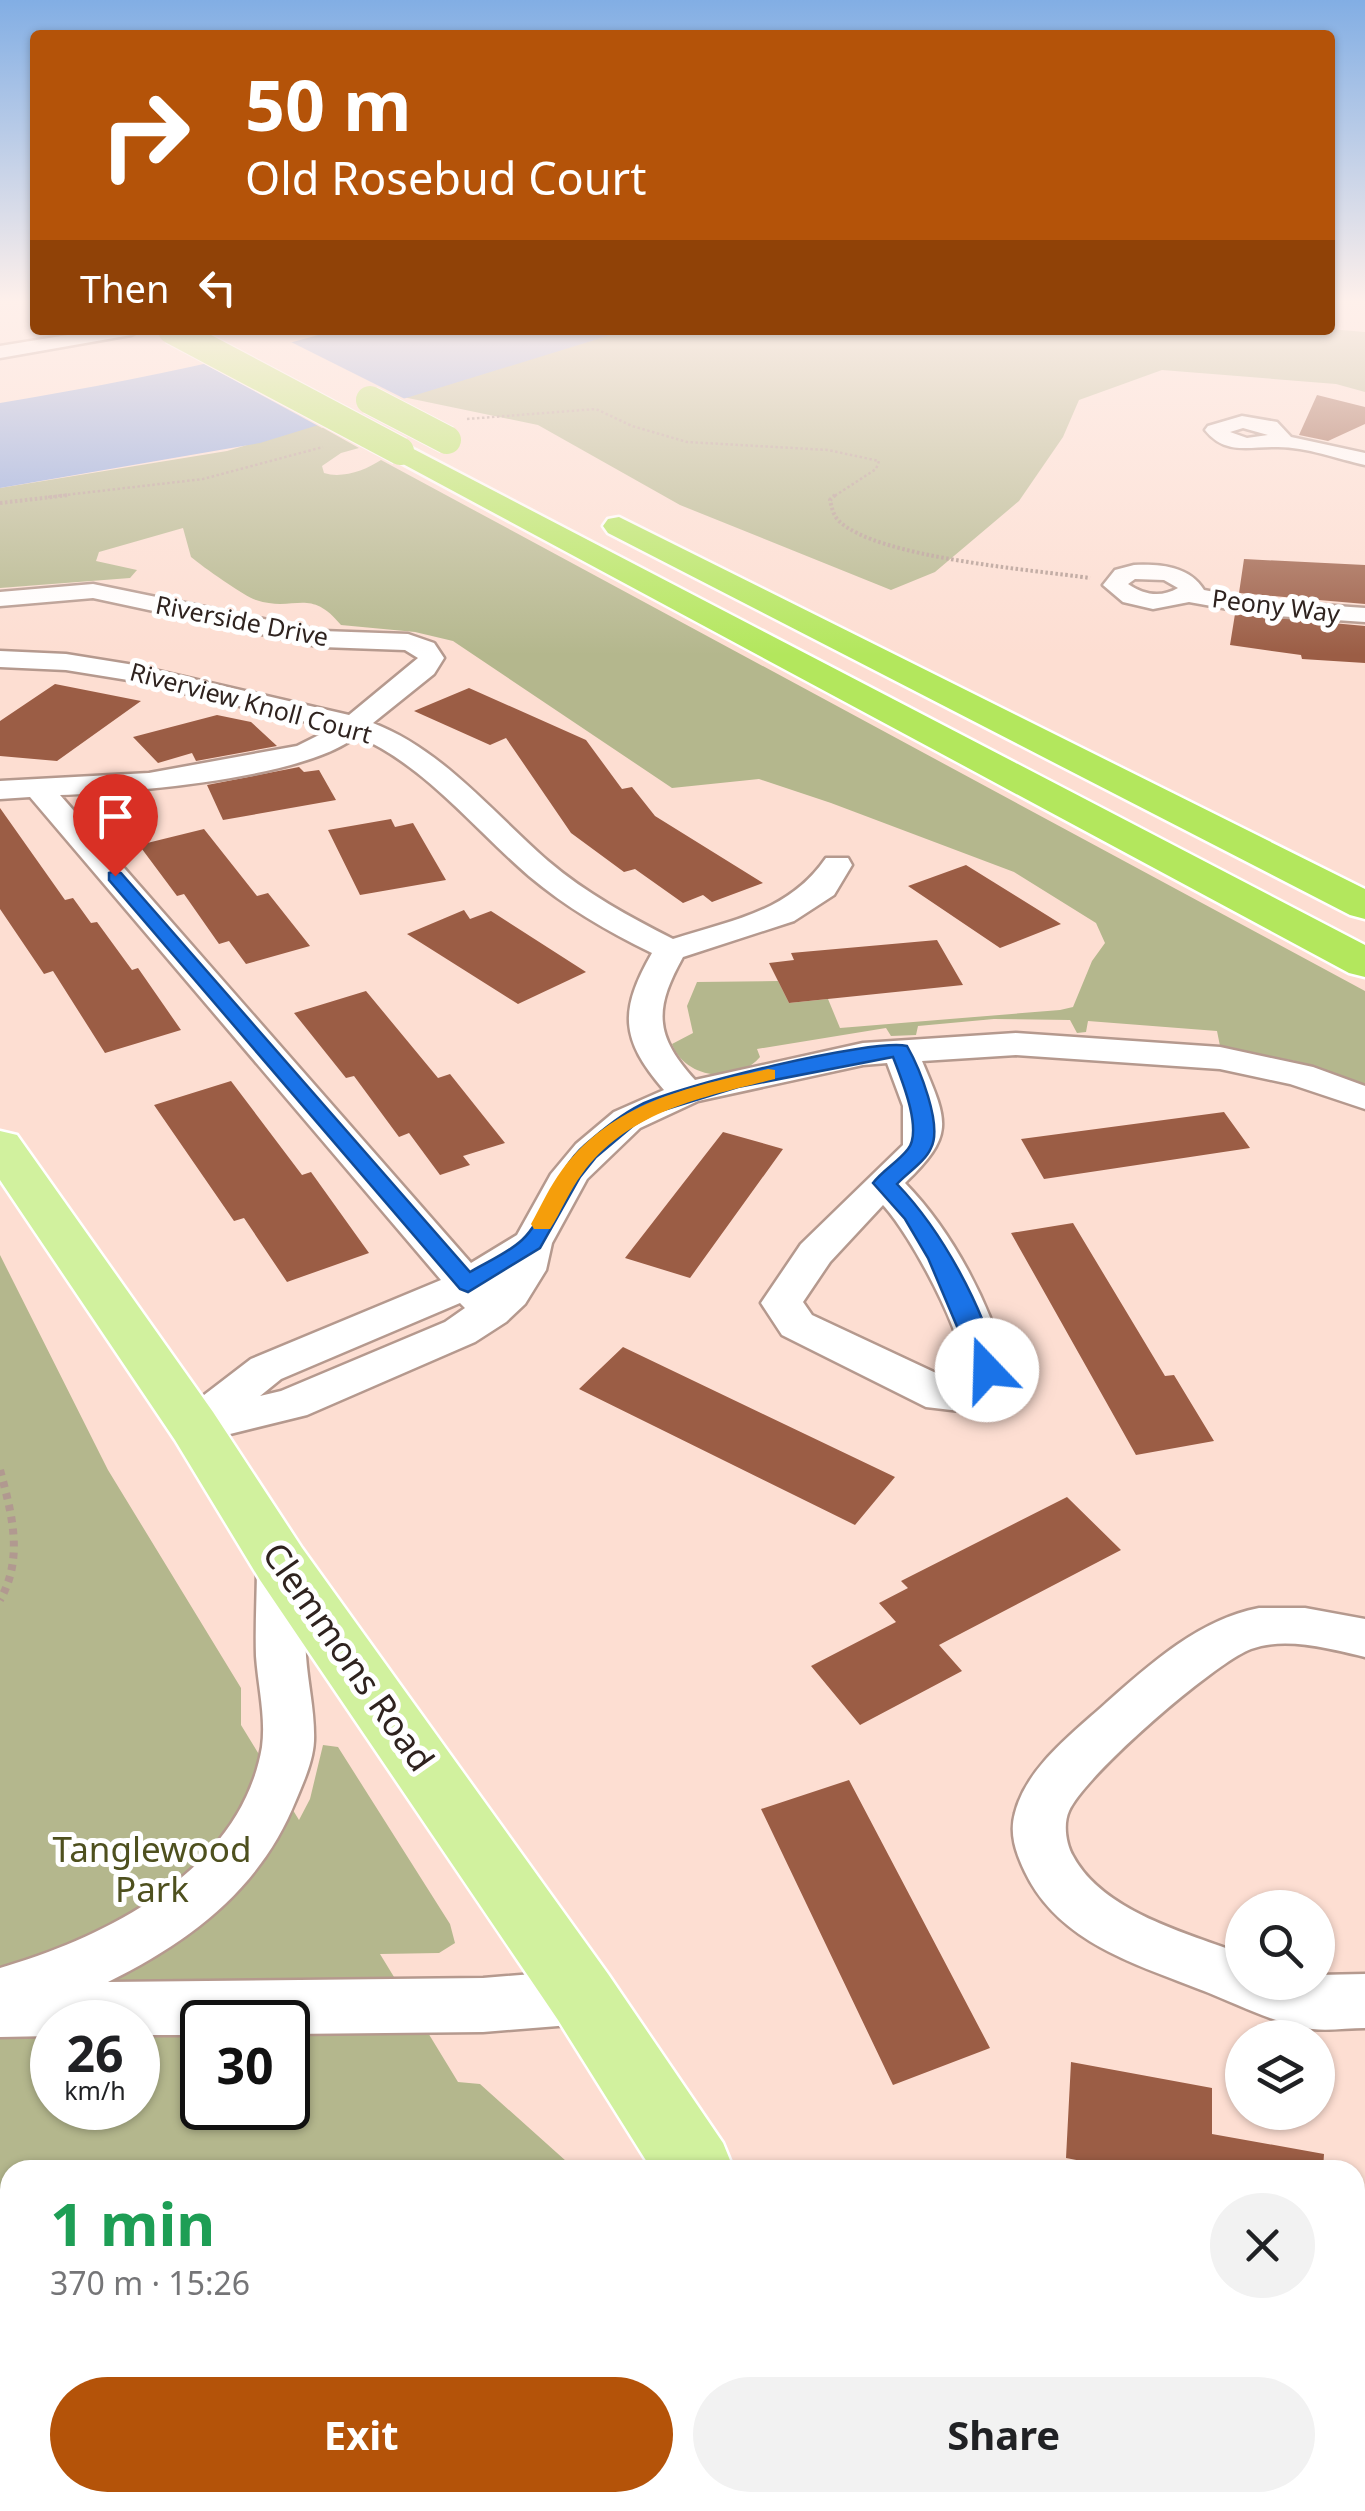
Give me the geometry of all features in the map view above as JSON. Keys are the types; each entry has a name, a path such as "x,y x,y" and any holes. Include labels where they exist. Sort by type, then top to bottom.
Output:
{"highway":[{"path":"344,421 1365,963"},
{"path":"431,421 454,430 552,492"},
{"path":"586,510 1365,906"}],"main road":[{"name":"Clemmons Road","path":"0,1144 194,1426 280,1564 583,1997 689,2160"}],"street":[{"path":"1278,440 1365,459"},
{"name":"Peony Way","path":"1116,582 1119,590 1139,599 1168,601 1188,595 1262,608 1365,616"},
{"name":"Riverside Drive","path":"0,599 93,590 322,639 408,642 426,648 430,663 352,726 305,753 149,782 0,790"},
{"name":"Riverview Knoll Court","path":"0,659 127,669 352,726 415,756 582,903 670,950"},
{"path":"40,789 479,1298"},
{"path":"687,1094 661,1066 643,1029 645,993 670,950 783,914 823,888 837,865"},
{"path":"479,1298 511,1294 526,1270 532,1243 570,1174 627,1120 687,1094 863,1054 1053,1045 1220,1058 1300,1075 1365,1098"},
{"path":"884,1183 914,1215 940,1258 982,1351 987,1370 984,1382 975,1390 941,1396 796,1325 782,1303 786,1291 884,1183 920,1149 924,1136 918,1096 900,1050"},
{"path":"194,1426 292,1404 460,1332 479,1298"},
{"path":"0,1994 79,1968 132,1942 201,1893 241,1850 271,1806 288,1743 281,1654 280,1564"},
{"path":"1225,1972 1111,1924 1081,1906 1044,1856 1038,1835 1043,1806 1099,1741 1226,1637 1277,1626 1365,1638"},
{"path":"0,2010 483,2004 583,1997"},
{"path":"1305,2000 1365,2002"}],"path":[{"path":"454,430 511,421"},
{"path":"622,421 688,442 866,455 879,461 876,469 842,488 830,500 836,517 857,532 930,552 1116,582"},
{"path":"0,503 216,476 328,446"},
{"path":"0,1470 16,1551 7,1590 0,1600"}],"green space":[{"path":"520,421 1070,421 1019,501 935,572 891,590 680,505 538,425"},
{"path":"316,424 359,448 341,453 322,466 324,473 354,472 381,460 1365,991 1365,1085 1295,1061 1224,1048 1217,1031 1088,1021 1086,1032 1077,1033 1070,1020 994,1019 918,1026 916,1035 891,1036 886,1028 757,1049 760,1057 738,1072 699,1071 679,1056 672,1044 693,1033 687,1006 697,982 778,981 789,1003 828,999 840,1028 1060,1010 1073,1007 1092,961 1105,943 1096,923 1014,872 831,803 759,779 672,788 453,641 415,632 341,625 320,606 270,603 250,597 191,557 183,528 99,552 96,561 137,570 130,578 0,588 0,488 227,451"},
{"name":"Tanglewood Park","path":"0,1255 108,1470 241,1688 241,1725 299,1820 310,1799 323,1745 338,1747 450,1924 455,1943 439,1953 380,1954 458,2082 480,2084 565,2160 0,2160"}],"water":[{"path":"0,421 331,421 260,443 0,488"}],"pier":[{"path":"309,421 344,421 322,428"}],"building":[{"path":"1305,421 1365,421 1328,441 1299,435"},
{"path":"1244,559 1365,565 1365,604 1239,593"},
{"path":"1235,614 1365,626 1365,663 1302,659 1301,655 1230,645"},
{"path":"55,684 141,701 57,761 0,756 0,721"},
{"path":"469,688 586,740 622,789 632,787 655,816 763,883 712,902 703,895 683,903 635,869 624,872 571,833 506,738 490,745 414,711"},
{"path":"217,715 251,722 277,746 196,761 192,753 158,763 133,737"},
{"path":"299,767 304,772 319,770 336,800 223,820 207,785"},
{"path":"0,808 65,900 73,898 91,923 97,922 132,970 138,968 181,1030 105,1053 53,971 44,974 0,909"},
{"path":"391,819 395,827 413,823 446,880 360,895 328,830"},
{"path":"204,829 257,896 268,893 310,946 246,964 229,941 219,944 184,894 177,896 139,845"},
{"path":"966,865 1061,924 1000,948 908,886"},
{"path":"464,910 470,919 491,911 586,972 518,1004 407,934"},
{"path":"937,940 963,985 789,1003 769,963 794,960 791,953"},
{"path":"366,991 438,1078 450,1074 505,1143 463,1156 470,1165 440,1175 409,1133 399,1137 354,1076 346,1078 294,1013"},
{"path":"231,1081 302,1175 311,1172 369,1253 287,1282 244,1218 234,1221 154,1105"},
{"path":"1224,1112 1250,1148 1044,1179 1021,1139"},
{"path":"723,1132 783,1149 690,1278 625,1258"},
{"path":"1073,1223 1165,1376 1174,1375 1214,1441 1136,1455 1011,1233"},
{"path":"623,1347 895,1477 855,1525 579,1389"},
{"path":"1067,1497 1121,1550 939,1645 962,1671 860,1725 811,1666 896,1622 879,1603 908,1588 901,1581"},
{"path":"849,1780 990,2048 893,2085 761,1809"},
{"path":"1071,2062 1212,2088 1212,2134 1324,2154 1324,2160 1066,2158"}],"slow traffic":[{"path":"542,1224 570,1174 627,1120 670,1099 768,1075"}],"route":[{"path":"115,876 468,1284 532,1243 570,1174 627,1120 687,1094 863,1054 900,1050 918,1096 924,1136 920,1149 884,1183 914,1215 940,1258 987,1370"}]}
